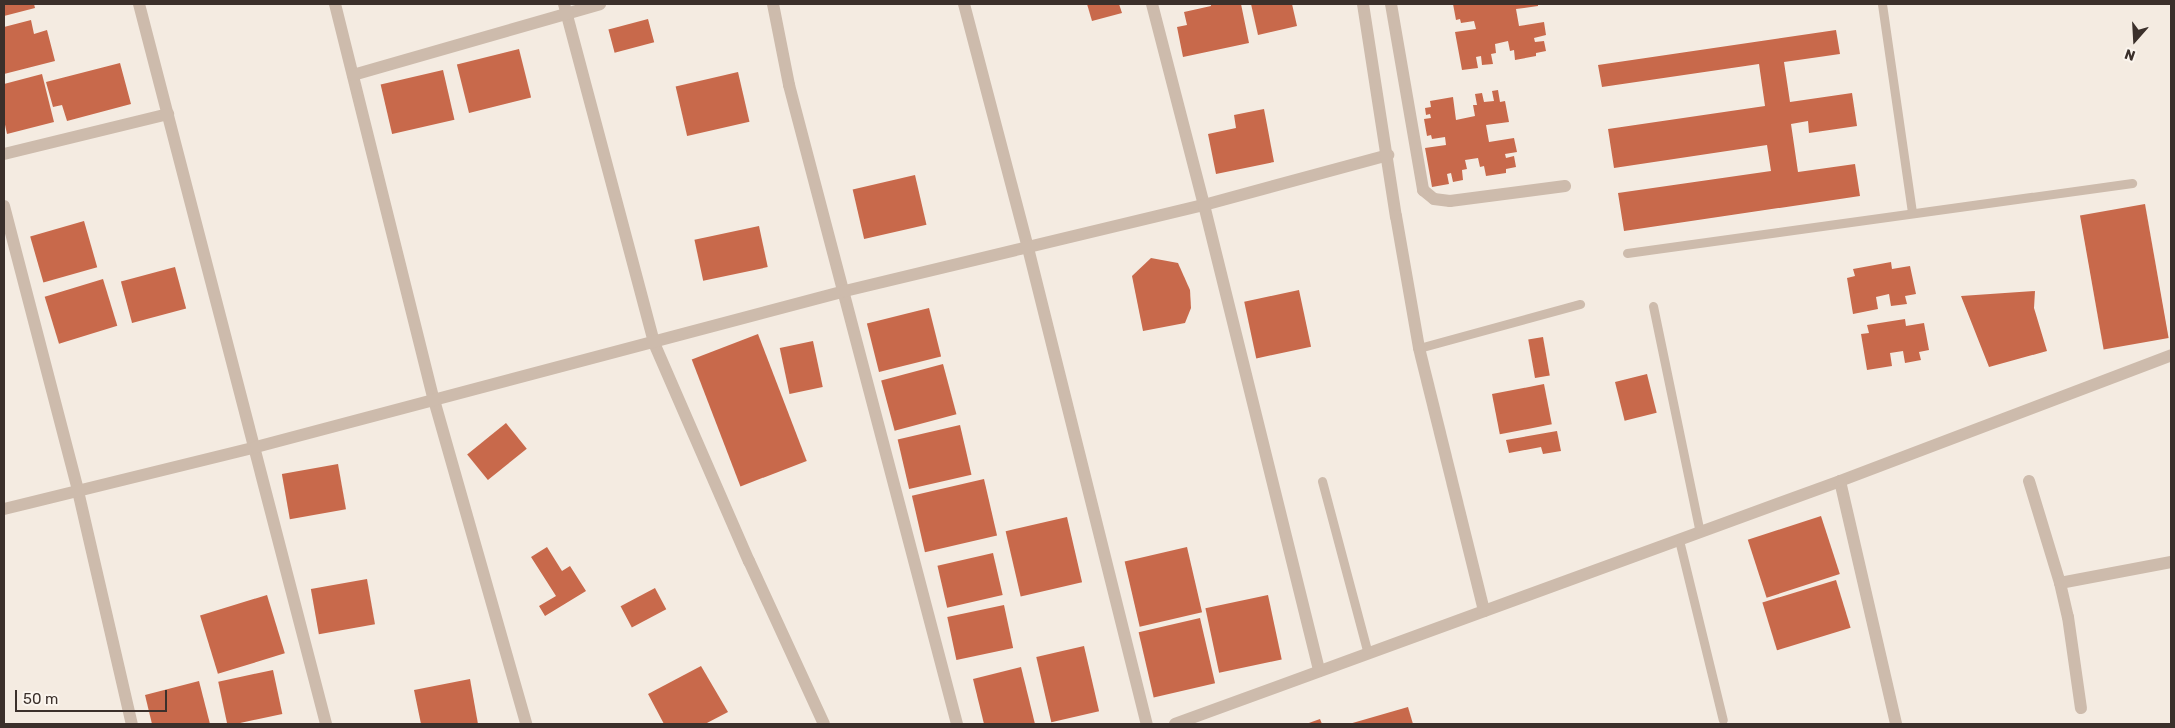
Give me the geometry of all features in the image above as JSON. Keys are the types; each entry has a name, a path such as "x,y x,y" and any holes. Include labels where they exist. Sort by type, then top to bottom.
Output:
{"street":[{"path":"139,4 256,447 326,724"},
{"path":"335,4 434,400 526,724"},
{"path":"353,75 565,8 600,4"},
{"path":"773,4 789,85 845,290 957,724"},
{"path":"964,4 1028,248 1147,724"},
{"path":"1152,4 1204,205 1319,671"},
{"path":"1364,4 1396,216 1419,348 1484,611"},
{"path":"1391,4 1423,190 1434,199 1450,201 1565,186"},
{"path":"565,8 654,343 748,561 824,724"},
{"path":"4,154 168,114"},
{"path":"4,509 256,447 654,343 845,290 1204,205 1388,155"},
{"path":"4,206 78,491 132,724"},
{"path":"1175,724 1840,481 2171,355"},
{"path":"1840,481 1896,724"},
{"path":"2029,481 2060,583 2068,617 2081,708"},
{"path":"2060,583 2171,562"}],"lane":[{"path":"1882,4 1912,214"},
{"path":"1627,253 2132,183"},
{"path":"1419,348 1580,304"},
{"path":"1653,306 1700,532"},
{"path":"1322,481 1368,654"},
{"path":"1679,540 1722,720"}],"building":[{"path":"4,4 34,4 35,8 4,16"},
{"path":"1087,4 1119,4 1122,13 1092,21"},
{"path":"1211,4 1241,4 1249,43 1183,57 1177,27 1187,25 1184,12 1211,6"},
{"path":"1251,4 1292,4 1297,26 1258,35"},
{"path":"1453,4 1538,4 1538,6 1516,9 1519,26 1544,22 1546,35 1534,38 1535,42 1544,41 1546,51 1536,53 1536,56 1515,60 1514,50 1510,51 1508,41 1495,44 1496,53 1491,54 1493,64 1482,65 1481,56 1476,57 1478,68 1462,70 1455,32 1476,29 1474,21 1461,23 1460,19 1456,20"},
{"path":"648,19 654,42 615,53 608,30"},
{"path":"31,20 34,34 47,30 55,61 4,74 4,27"},
{"path":"1836,30 1840,54 1784,62 1790,102 1852,93 1857,126 1809,133 1808,121 1791,124 1798,172 1855,164 1860,196 1624,231 1618,193 1771,171 1767,145 1614,168 1608,129 1765,106 1759,64 1602,87 1598,65"},
{"path":"519,49 531,98 469,113 457,64"},
{"path":"120,63 131,104 67,121 62,105 53,107 46,82"},
{"path":"443,70 454,120 392,134 381,84"},
{"path":"738,72 749,122 687,136 676,86"},
{"path":"42,74 54,122 7,134 4,120 4,84"},
{"path":"1498,90 1500,102 1505,101 1509,122 1486,125 1489,142 1514,138 1517,152 1505,154 1506,158 1514,156 1516,167 1506,169 1506,173 1486,176 1484,166 1480,167 1478,158 1465,160 1467,169 1462,170 1463,180 1453,182 1451,173 1447,174 1449,184 1432,187 1425,148 1446,145 1445,137 1432,139 1431,135 1427,136 1424,119 1431,118 1430,114 1426,115 1425,108 1431,107 1430,101 1453,97 1456,120 1475,116 1473,105 1477,105 1475,94 1482,93 1484,102 1494,101 1492,91"},
{"path":"1264,109 1274,162 1216,174 1208,134 1236,128 1234,115"},
{"path":"915,175 926,225 864,239 853,189"},
{"path":"2145,204 2169,338 2104,349 2080,215"},
{"path":"84,221 97,267 43,283 30,236"},
{"path":"759,226 768,267 703,281 694,240"},
{"path":"1151,258 1178,263 1190,290 1191,308 1185,323 1143,331 1132,276"},
{"path":"1891,262 1892,269 1910,266 1916,294 1905,296 1907,304 1891,306 1889,294 1876,297 1878,309 1853,314 1847,278 1855,276 1853,269"},
{"path":"175,267 186,309 132,323 121,281"},
{"path":"103,279 117,326 59,344 45,297"},
{"path":"1299,290 1311,347 1256,358 1244,302"},
{"path":"2035,291 2034,308 2047,351 1989,367 1961,296"},
{"path":"929,308 941,357 879,372 867,323"},
{"path":"1905,319 1906,326 1924,323 1929,350 1919,352 1921,360 1905,363 1903,351 1890,353 1892,366 1867,370 1861,334 1869,333 1867,325"},
{"path":"758,334 807,461 740,486 692,359"},
{"path":"1543,337 1550,375 1535,378 1528,340"},
{"path":"813,341 823,387 790,394 780,348"},
{"path":"943,364 956,414 895,431 881,381"},
{"path":"1647,374 1657,413 1625,421 1615,382"},
{"path":"1544,384 1552,424 1500,434 1492,394"},
{"path":"506,423 527,449 488,480 467,454"},
{"path":"960,425 971,475 909,489 898,439"},
{"path":"1557,431 1561,451 1543,454 1541,447 1509,453 1506,440"},
{"path":"338,464 346,509 290,519 282,474"},
{"path":"984,479 997,536 925,552 912,496"},
{"path":"1821,516 1840,574 1767,598 1748,540"},
{"path":"1067,517 1082,582 1021,596 1006,531"},
{"path":"547,547 562,571 570,566 586,591 545,616 539,606 556,596 531,557"},
{"path":"1187,547 1202,612 1140,627 1125,561"},
{"path":"993,553 1003,595 947,608 937,566"},
{"path":"367,579 375,624 319,634 311,589"},
{"path":"1836,580 1851,628 1777,650 1762,603"},
{"path":"655,588 666,609 632,628 621,606"},
{"path":"267,595 285,653 218,674 200,615"},
{"path":"1268,595 1282,660 1219,673 1205,608"},
{"path":"1004,605 1013,648 956,660 947,617"},
{"path":"1200,618 1215,683 1154,697 1139,632"},
{"path":"1084,646 1099,711 1051,722 1036,657"},
{"path":"701,666 728,712 705,724 664,724 648,694"},
{"path":"1021,667 1035,724 984,724 973,679"},
{"path":"273,670 282,714 227,724 218,682"},
{"path":"470,679 478,724 421,724 414,690"},
{"path":"199,681 210,724 152,724 145,695"},
{"path":"1408,707 1413,724 1349,724"},
{"path":"1320,719 1322,724 1306,724"}]}
